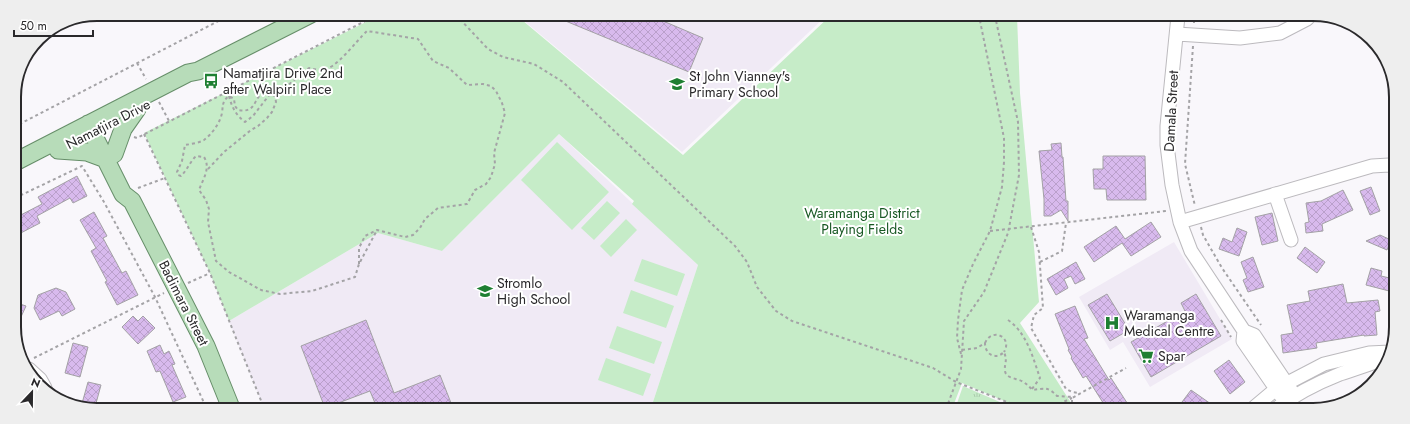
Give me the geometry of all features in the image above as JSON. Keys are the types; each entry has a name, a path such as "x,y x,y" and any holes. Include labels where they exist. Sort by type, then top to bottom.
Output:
{"main road":[{"name":"Namatjira Drive","path":"21,169 58,150 95,126 188,73 198,71 297,21"},
{"name":"Namatjira Drive","path":"21,159 137,109 191,80 198,71"},
{"path":"58,150 87,152 110,157 121,132 137,109"},
{"name":"Badimara Street","path":"95,126 110,157 124,194 132,201 206,346 229,403"}],"street":[{"name":"Damala Street","path":"1178,21 1167,145 1172,185 1179,215 1191,251 1244,331 1254,335 1281,386 1290,399"},
{"path":"1177,34 1240,38 1280,33 1303,21"},
{"path":"1179,215 1275,194 1372,166 1389,165"},
{"path":"1275,194 1291,240"},
{"path":"1260,403 1281,386 1324,364 1369,353 1384,352"},
{"path":"1284,403 1338,375 1381,360"}],"path":[{"path":"21,123 218,21"},
{"path":"137,138 365,21"},
{"path":"462,21 488,49 503,57 534,64 563,82 735,246 747,262 757,287 776,311 792,321 933,368 956,382 1010,403"},
{"path":"948,403 962,369 961,350 957,338 962,290 973,264 990,231 1002,187 1004,138 980,21"},
{"path":"961,350 964,321 984,292 1008,229 1019,175 1018,122 996,21"},
{"path":"229,96 231,106 237,116 245,122 253,116 270,94 280,90 309,68 322,71 329,68 341,59 367,31 418,39 433,61 448,68 467,85 483,84 491,86 496,91 505,113 494,153 495,164 491,177 486,184 475,190 467,204 438,208 424,219 420,228 413,235 405,237 377,230 365,236 359,248 359,264"},
{"path":"229,96 234,99 235,106 238,110 244,111 250,109 255,104 261,94 268,90 280,90"},
{"path":"207,169 224,152 258,126 272,112 276,102 275,96 270,94"},
{"path":"229,96 224,102 219,120 204,140 186,145 182,161 177,172 178,176 181,176 196,156 204,157 207,162 207,169 199,190 206,200 209,209 208,222 216,261 229,272 261,290 280,294 312,291 355,277 359,264 377,230"},
{"path":"144,134 210,273 262,403"},
{"path":"21,195 82,166 104,202 155,297 204,403"},
{"path":"990,231 1066,222 1179,215"},
{"path":"1040,262 1062,251 1066,222"},
{"path":"1031,227 1039,252 1043,308 1034,315 1031,328 1066,389 1072,392 1080,393"},
{"path":"177,288 210,273"},
{"path":"31,363 155,297"},
{"path":"1220,318 1232,338"},
{"path":"1008,320 1027,343 1040,378 1032,389"},
{"path":"961,350 977,348 992,336 998,335 1002,336 1006,342 1006,349 998,356 991,355 986,350 985,343"},
{"path":"1004,352 1007,359 1005,371 1007,375 1024,382 1032,389 1050,389 1056,396 1073,397"},
{"path":"1060,403 1126,368"},
{"path":"1072,403 1073,397"}],"shaded area":[{"name":"St John Vianney's Primary School","path":"524,21 821,21 682,152"},
{"name":"Stromlo High School","path":"559,134 698,265 653,403 262,403 229,321 378,233 442,251"},
{"path":"1174,242 1232,339 1150,387 1123,342 1110,350 1079,297"}],"green space":[{"name":"Waramanga District Playing Fields","path":"368,21 523,21 683,155 825,21 1017,21 1020,93 1039,302 1020,323 1071,403 1009,403 962,383 954,403 653,403 698,265 632,204 634,201 559,134 442,251 378,233 229,321 210,273 144,133"},
{"path":"557,142 609,192 572,230 521,180"},
{"path":"607,201 620,213 594,240 581,228"},
{"path":"626,219 637,230 611,257 600,246"},
{"path":"642,259 685,274 677,296 634,281"},
{"path":"631,290 674,306 666,328 623,313"},
{"path":"617,326 662,342 654,364 609,348"},
{"path":"606,358 651,374 643,396 598,380"},
{"path":"963,386 1002,403 957,403"}],"building":[{"path":"566,21 663,21 703,38 689,72"},
{"path":"1061,143 1066,201 1068,201 1068,221 1061,210 1051,216 1044,216 1044,199 1039,151 1052,150 1051,144"},
{"path":"1103,156 1145,156 1146,200 1107,200 1106,189 1094,189 1093,169 1103,169"},
{"path":"77,176 87,196 73,203 70,198 37,216 40,223 21,233 21,215 42,204 38,197"},
{"path":"1371,187 1380,211 1370,215 1360,191"},
{"path":"1343,190 1353,210 1322,224 1323,231 1306,233 1305,223 1309,222 1306,203 1321,201"},
{"path":"94,212 107,236 103,238 122,273 126,271 138,295 117,305 105,282 107,281 91,251 96,248 80,220"},
{"path":"1272,213 1278,241 1262,245 1255,217"},
{"path":"1151,222 1161,237 1131,256 1122,243 1094,262 1084,247 1116,226 1125,239"},
{"path":"1237,228 1247,232 1239,256 1219,249 1223,238 1232,242"},
{"path":"1380,235 1389,239 1389,245 1387,250 1366,241"},
{"path":"1305,247 1325,262 1317,273 1297,258"},
{"path":"1253,257 1264,287 1248,292 1243,280 1247,278 1241,262"},
{"path":"1076,262 1085,279 1075,284 1071,276 1064,279 1068,288 1056,295 1047,279"},
{"path":"1371,268 1382,271 1381,276 1389,278 1389,291 1366,285"},
{"path":"1343,284 1347,303 1378,300 1380,311 1375,312 1377,335 1364,335 1316,343 1317,348 1283,353 1281,335 1293,333 1287,305 1310,301 1308,291"},
{"path":"56,288 66,292 75,309 62,316 59,311 40,320 34,308 38,295"},
{"name":"Waramanga Medical Centre","path":"1107,294 1129,330 1110,341 1088,305"},
{"path":"1196,294 1221,336 1151,377 1131,342 1185,311 1181,303"},
{"path":"21,304 26,306 21,317"},
{"path":"1075,306 1088,338 1084,339 1109,380 1111,378 1127,403 1103,403 1086,376 1083,378 1071,358 1072,357 1055,314"},
{"path":"133,316 138,321 143,316 155,328 138,344 122,327"},
{"path":"366,320 394,393 440,375 451,403 375,403 370,391 338,403 323,403 301,346"},
{"path":"73,343 88,347 80,377 65,373"},
{"path":"160,345 164,354 169,351 175,364 172,365 186,397 173,402 160,371 156,372 147,351"},
{"path":"1229,360 1245,382 1230,394 1214,371"},
{"path":"88,382 101,385 96,403 83,401"},
{"path":"1191,390 1210,403 1181,403"}],"place":[{"name":"Namatjira Drive 2nd after Walpiri Place","path":"211,81"},
{"name":"St John Vianney's Primary School","path":"677,84"},
{"name":"Stromlo High School","path":"485,291"},
{"name":"Waramanga Medical Centre","path":"1112,323"},
{"name":"Spar","path":"1146,356"}]}
